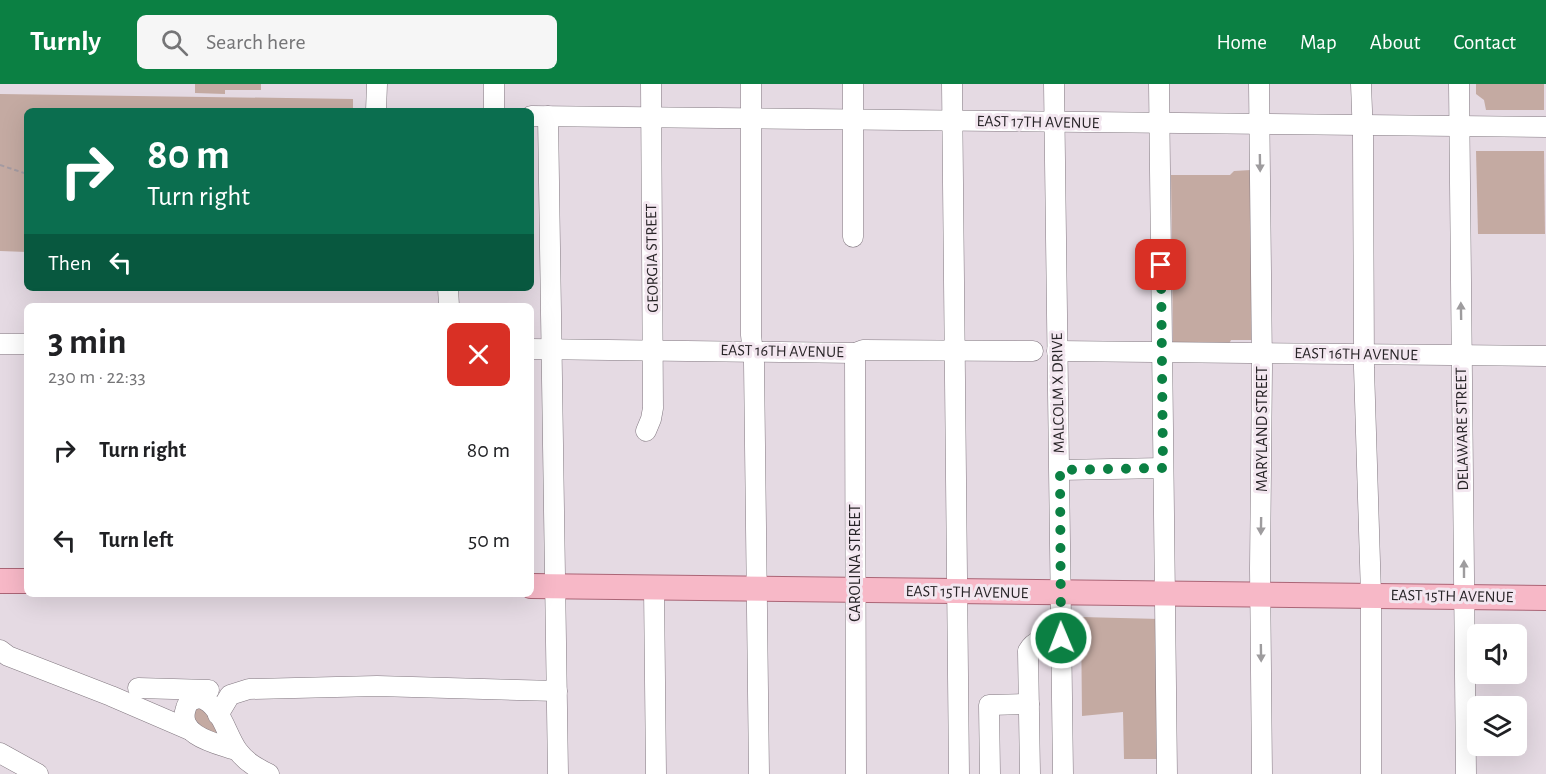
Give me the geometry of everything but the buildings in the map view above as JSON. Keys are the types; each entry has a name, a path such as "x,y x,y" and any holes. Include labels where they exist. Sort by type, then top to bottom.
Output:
{"main road":[{"path":"0,580 24,581"},
{"name":"EAST 15TH AVENUE","path":"543,587 1546,598"}],"street":[{"path":"376,84 376,108"},
{"path":"494,84 494,108"},
{"name":"GEORGIA STREET","path":"646,431 653,411 651,84"},
{"path":"751,84 751,335 759,774"},
{"path":"853,84 853,237"},
{"path":"952,84 959,774"},
{"name":"MALCOLM X DRIVE","path":"1054,84 1063,774"},
{"path":"1159,84 1167,774"},
{"name":"MARYLAND STREET","path":"1259,84 1262,353 1260,595 1262,774"},
{"path":"1361,84 1363,354 1371,595 1371,774"},
{"name":"DELAWARE STREET","path":"1459,84 1466,774"},
{"path":"539,116 551,349 543,587 557,691 558,774"},
{"name":"EAST 17TH AVENUE","path":"539,116 1546,128"},
{"path":"0,344 24,344"},
{"name":"EAST 16TH AVENUE","path":"534,349 855,353 863,350 1033,351"},
{"name":"EAST 16TH AVENUE","path":"1057,351 1546,356"},
{"name":"CAROLINA STREET","path":"855,353 856,774"},
{"path":"1060,470 1163,468"},
{"path":"654,588 656,774"},
{"path":"1030,774 1029,648 1039,640 1061,638"},
{"path":"0,650 8,656 111,696 238,751"},
{"path":"138,688 238,691 387,686 557,691"},
{"path":"218,714 230,695 238,691"},
{"path":"190,730 185,712 189,702 194,699 206,699 218,714 238,751 257,768 269,774"},
{"path":"990,774 989,705 1062,714"},
{"path":"0,753 39,774"}],"path":[{"path":"0,165 24,173"}],"shaded area":[{"path":"195,84 261,84 261,90 225,90 225,94 195,93"},
{"path":"1476,84 1544,84 1544,110 1486,110 1484,100 1476,94"},
{"path":"0,94 353,99 353,108 24,108 24,252 0,251"},
{"path":"1476,151 1544,151 1545,234 1478,234"},
{"path":"1251,170 1254,340 1231,340 1229,344 1173,344 1171,175 1230,175 1234,171"},
{"path":"1081,617 1160,619 1160,759 1124,759 1123,712 1082,716"},
{"path":"206,707 217,727 218,735 197,727 192,716 195,708"}],"route":[{"path":"1061,638 1060,470 1163,468 1161,265"}]}
